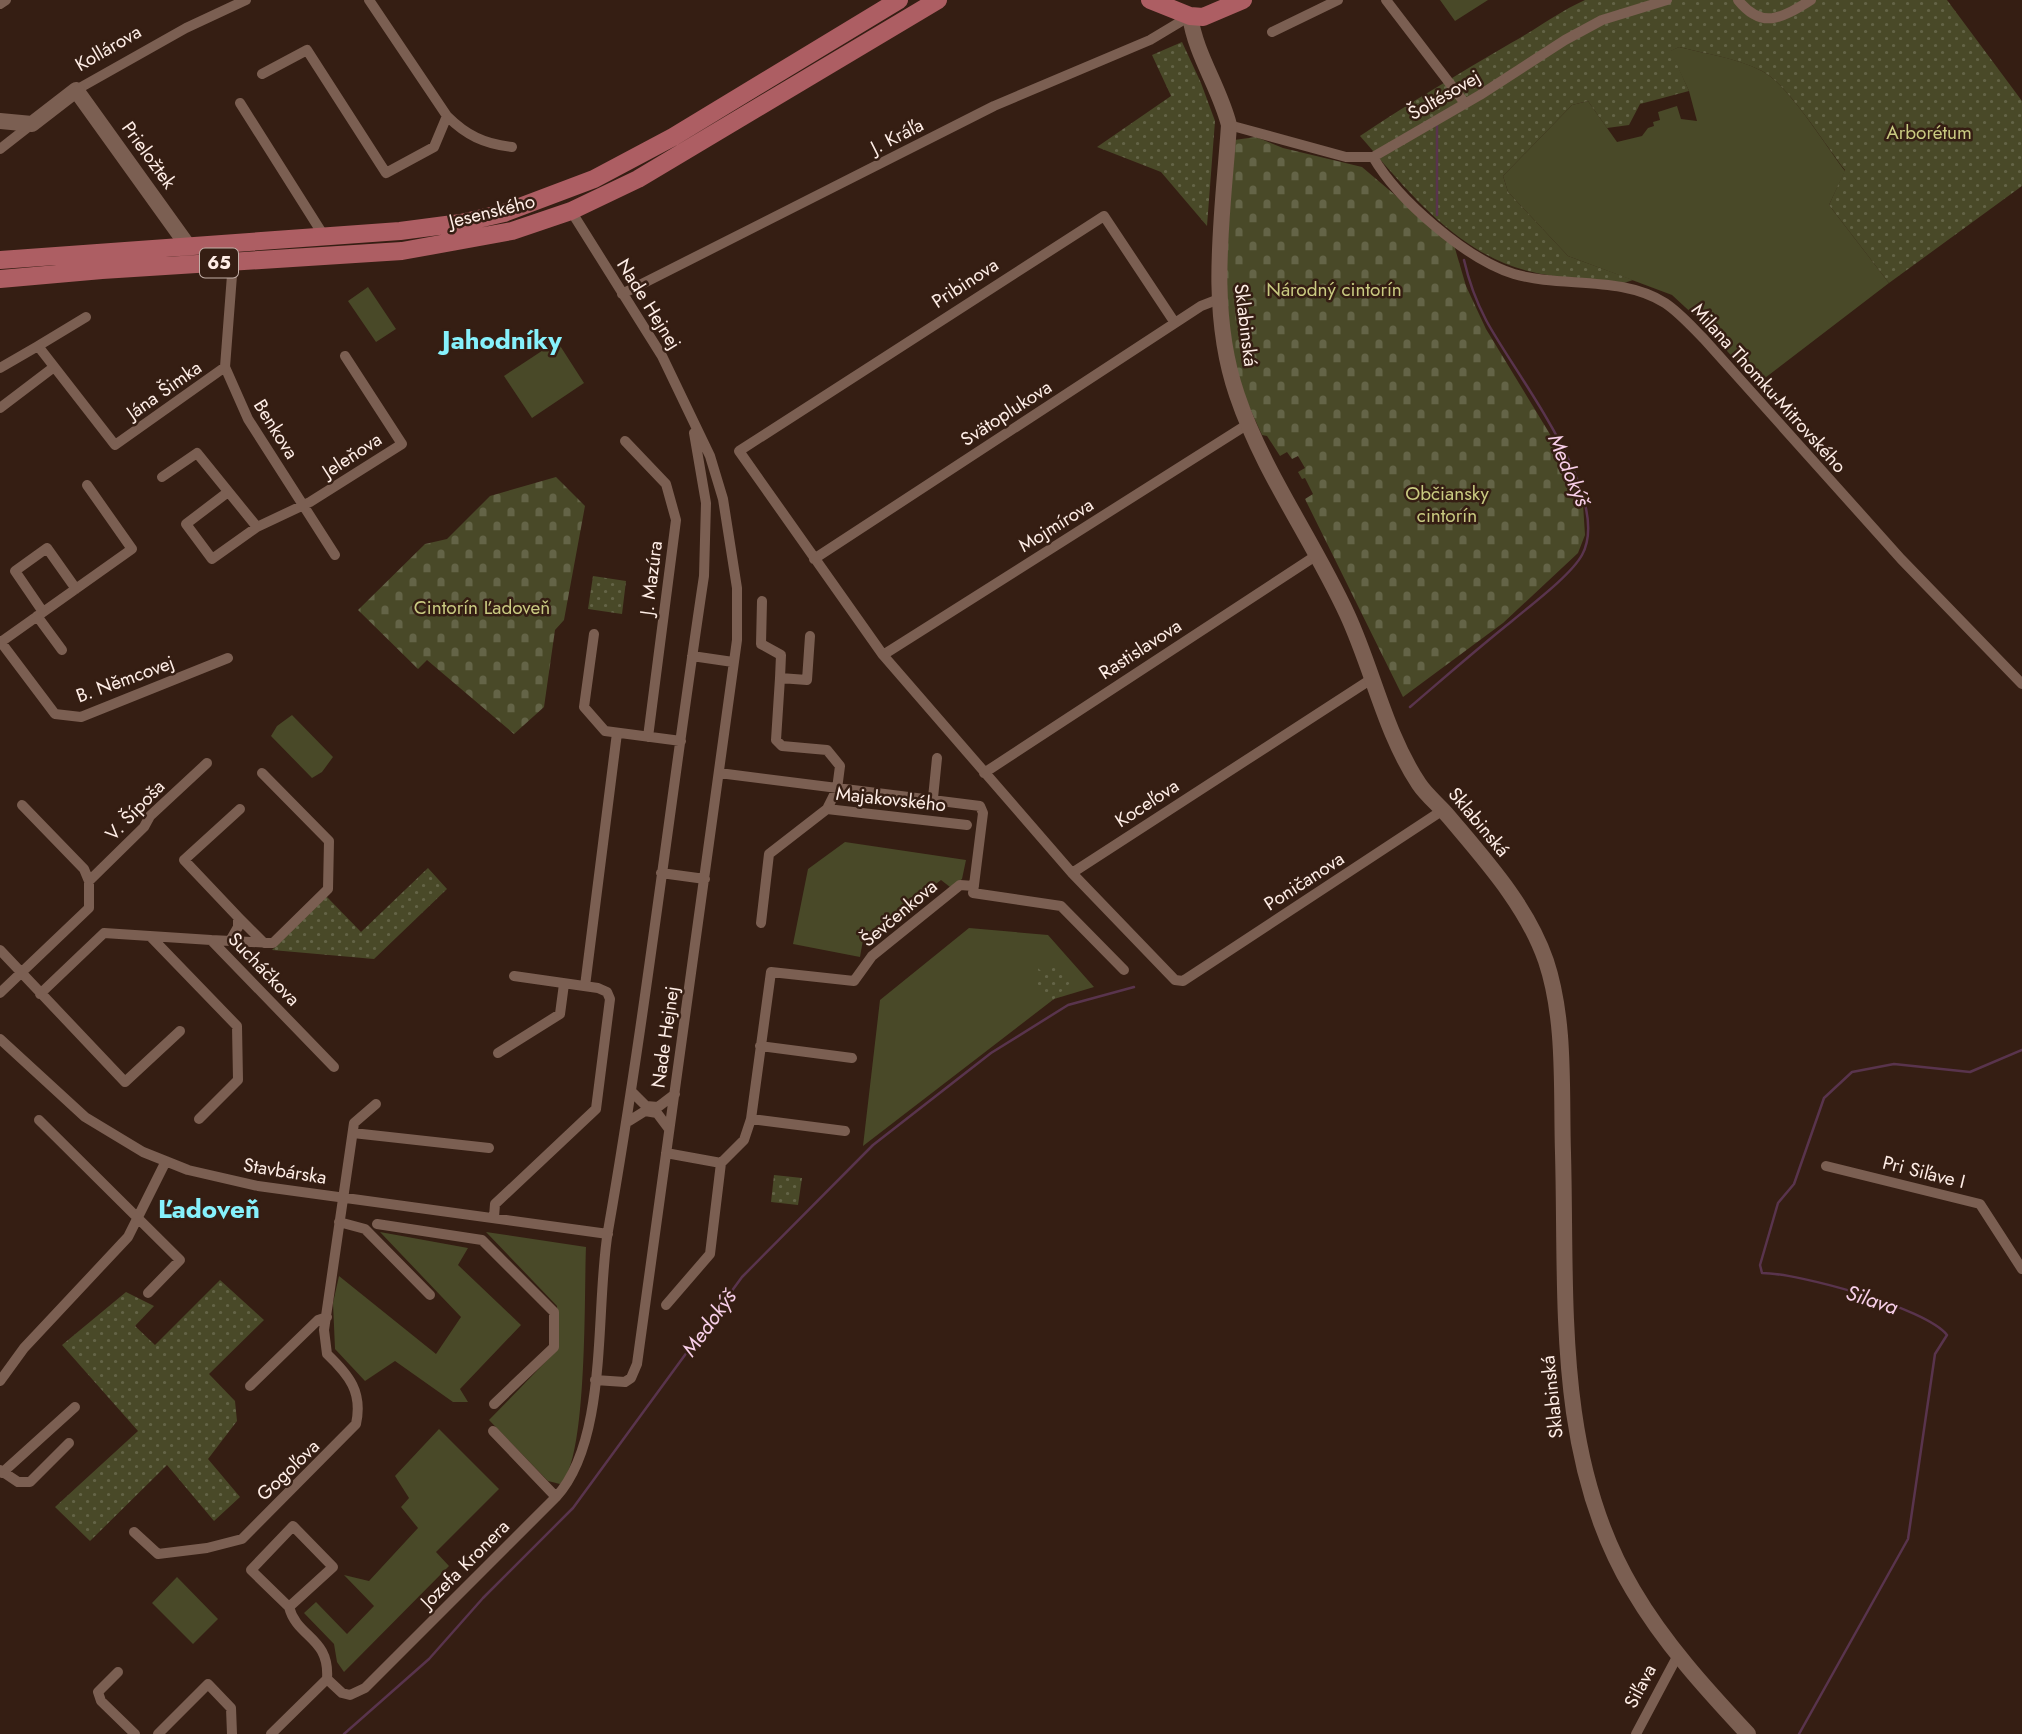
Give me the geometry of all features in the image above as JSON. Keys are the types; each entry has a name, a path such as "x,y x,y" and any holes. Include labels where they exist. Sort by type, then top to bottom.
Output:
{"main road":[{"name":"Jesenského","path":"0,260 461,223 552,197 659,145 900,0"},
{"name":"Jesenského","path":"0,279 437,247 512,231 571,211 638,179 938,0"},
{"path":"1150,0 1203,17 1242,0"},
{"path":"552,197 571,211 579,186"}],"street":[{"path":"0,4 6,0"},
{"name":"Kollárova","path":"0,149 76,90 186,28 246,0"},
{"path":"369,0 447,116 464,132 490,145 512,147"},
{"path":"1272,33 1338,0"},
{"path":"1386,0 1464,102"},
{"name":"Šoltésovej","path":"1373,157 1602,20 1667,0"},
{"path":"1738,0 1747,11 1765,19 1778,18 1811,0"},
{"path":"1178,9 1224,104 1229,125 1346,157 1373,157"},
{"name":"J. Kráľa","path":"622,293 994,106 1150,40 1178,9"},
{"path":"262,74 307,50 386,173 434,147 447,116"},
{"name":"Prieložtek","path":"76,90 188,246"},
{"path":"240,103 324,236"},
{"path":"0,121 32,124"},
{"name":"Sklabinská","path":"1229,125 1219,299 1232,378 1248,424 1347,614 1399,749 1423,790 1443,810 1513,897 1539,941 1548,966 1559,1033 1568,1370 1573,1416 1588,1487 1621,1570 1678,1655 1748,1734"},
{"name":"Milana Thomku-Mitrovského","path":"1373,157 1429,219 1488,262 1533,278 1641,292 1672,308 1704,339 1901,559 2022,684"},
{"name":"Nade Hejnej","path":"571,211 662,356 718,479 734,555 738,618 705,879 635,1371 625,1382 595,1380"},
{"name":"Pribinova","path":"814,559 739,450 1092,221 1104,216 1175,323"},
{"name":"Jána Šimka","path":"38,346 115,444 225,367 233,262"},
{"name":"Svätoplukova","path":"814,559 1175,323 1219,299"},
{"path":"0,368 86,317"},
{"name":"Jeleňova","path":"303,506 401,444 345,356"},
{"path":"0,408 54,367"},
{"name":"Benkova","path":"225,367 247,419 335,555"},
{"name":"Nade Hejnej","path":"556,1497 570,1483 580,1458 595,1380 608,1234 629,1121 692,656 707,528 706,503 692,420"},
{"name":"Mojmírova","path":"883,655 1248,424"},
{"name":"J. Mazúra","path":"625,441 666,484 676,520 648,737"},
{"path":"162,477 197,453 257,527"},
{"path":"0,642 132,549 88,485"},
{"path":"229,492 186,524 212,559 257,527 303,506"},
{"path":"62,650 15,571 47,548 76,589"},
{"name":"Rastislavova","path":"984,773 1317,555"},
{"path":"814,559 883,655 1072,873"},
{"path":"762,601 761,643 781,655 776,740 782,746 827,750 840,766 837,789 827,808"},
{"path":"594,634 584,706 605,731 681,741"},
{"path":"780,678 807,680 810,636"},
{"name":"B. Němcovej","path":"0,642 55,714 81,717 228,658"},
{"path":"692,656 733,663"},
{"name":"Koceľova","path":"1072,873 1373,678"},
{"path":"585,986 617,733"},
{"path":"933,799 937,758"},
{"name":"V. Šípoša","path":"89,881 144,827 150,816 207,763"},
{"path":"211,940 273,943 328,890 329,841 262,773"},
{"path":"719,773 979,806 983,813 973,890 1061,906 1124,970"},
{"path":"0,993 89,908 89,881 84,869 22,805"},
{"path":"240,808 184,860 264,943"},
{"name":"Majakovského","path":"761,923 769,854 827,808 967,825"},
{"name":"Poničanova","path":"1072,873 1175,980 1183,981 1443,810"},
{"path":"662,873 705,879"},
{"name":"Ševčenkova","path":"760,1046 771,972 854,981 872,956 960,885 973,890"},
{"path":"230,941 239,927 238,917"},
{"name":"Sucháčkova","path":"40,994 104,933 211,940 334,1067"},
{"path":"150,936 237,1026 238,1080 199,1119"},
{"path":"0,950 125,1082 180,1031"},
{"path":"494,1217 495,1204 596,1109 610,999 607,992 585,986 514,976"},
{"path":"498,1053 561,1014 564,984"},
{"name":"Stavbárska","path":"0,1039 85,1117 126,1143 166,1161 220,1179 608,1234"},
{"path":"666,1305 710,1254 720,1163 744,1140 751,1119 760,1046 852,1058"},
{"path":"633,1093 646,1106 658,1107 675,1094"},
{"path":"376,1104 354,1123 353,1133 489,1148"},
{"path":"629,1121 645,1111 657,1113 669,1129"},
{"path":"751,1119 845,1131"},
{"path":"39,1120 180,1260 148,1293"},
{"name":"Gogoľova","path":"134,1532 158,1554 230,1545 242,1539 348,1436 356,1424 359,1403 349,1377 327,1354 324,1342 353,1133"},
{"path":"666,1153 720,1163"},
{"path":"0,1381 24,1348 114,1254 140,1218 166,1161"},
{"name":"Pri Siľave I","path":"1826,1166 1980,1204 2022,1269"},
{"path":"377,1224 381,1203"},
{"path":"340,1222 365,1229 430,1294"},
{"path":"365,1229 377,1224 482,1240 554,1312 554,1347 494,1404"},
{"path":"250,1386 318,1320 327,1317"},
{"path":"69,1443 30,1482 18,1482 1,1472 75,1407"},
{"path":"494,1431 556,1497"},
{"name":"Jozefa Kronera","path":"327,1679 342,1693 350,1695 365,1688 556,1497"},
{"path":"271,1734 327,1679 325,1653 291,1615 289,1607 251,1570 293,1526 333,1567 289,1607"},
{"name":"Siľava","path":"1636,1734 1678,1655"},
{"path":"118,1672 99,1692 101,1701 135,1734"},
{"path":"158,1734 208,1684 232,1707 232,1734"}],"green space":[{"path":"1440,0 1488,0 1455,21"},
{"name":"Arborétum","path":"1585,0 1947,0 2022,101 2022,186 1889,283 1829,205 1845,170 1783,88 1762,71 1742,63 1679,47 1671,51 1689,91 1640,104 1629,125 1607,128 1588,101 1572,105 1503,176 1508,192 1568,256 1633,280 1624,283 1564,278 1528,271 1502,262 1478,250 1434,217 1360,136 1435,88"},
{"path":"1182,42 1215,121 1207,226 1161,172 1097,147 1171,96 1152,55"},
{"path":"1679,47 1752,67 1762,71 1783,88 1845,171 1829,205 1889,283 1757,384 1698,319 1672,295 1568,256 1508,192 1503,176 1572,105 1588,101 1617,142 1642,136 1648,128 1654,126 1653,122 1660,120 1658,112 1677,106 1681,119 1697,121 1689,91 1670,51"},
{"path":"1256,137 1283,148 1362,167 1454,245 1466,286 1486,329 1565,459 1583,504 1585,535 1578,553 1503,623 1403,697 1305,499 1313,494 1305,478 1302,479 1298,472 1305,468 1298,456 1292,459 1287,452 1280,456 1267,436 1262,435 1237,380 1224,301 1234,140"},
{"path":"368,287 396,329 376,342 348,301"},
{"path":"557,341 584,383 532,418 504,376"},
{"name":"Cintorín Ľadoveň","path":"556,477 585,506 564,620 555,630 544,707 514,734 427,660 418,669 358,610 425,544 447,539 490,496"},
{"path":"593,576 626,581 622,614 588,609"},
{"path":"292,715 333,757 322,772 312,778 271,736 277,726"},
{"path":"845,842 966,860 962,879 950,887 941,880 863,940 860,957 793,944 808,869"},
{"path":"428,868 447,889 374,959 272,950 326,896 361,932"},
{"path":"969,928 1048,935 1094,987 1054,999 863,1146 880,1000"},
{"path":"1053,963 1072,981 1053,1000 1034,981 1038,977 1033,973 1038,968 1043,973"},
{"path":"774,1175 802,1178 798,1205 771,1202"},
{"path":"380,1232 468,1248 458,1265 521,1325 460,1389 468,1402 453,1402 395,1361 365,1381 335,1349 333,1303 339,1276 436,1354 461,1317"},
{"path":"486,1232 586,1247 580,1411 576,1444 569,1469 560,1484 548,1481 489,1420 558,1349 557,1306"},
{"path":"220,1280 264,1320 209,1374 235,1401 237,1421 208,1459 240,1497 214,1521 167,1465 90,1541 55,1507 138,1431 62,1345 126,1292 154,1306 135,1326 155,1345"},
{"path":"439,1429 499,1489 436,1552 449,1566 344,1672 337,1662 334,1644 304,1613 316,1602 347,1634 374,1606 344,1575 369,1581 418,1528 401,1507 409,1498 395,1476"},
{"path":"177,1577 218,1619 193,1644 152,1603"}],"waterway":[{"name":"Medokýš","path":"1437,124 1437,215"},
{"name":"Medokýš","path":"1410,707 1569,572 1582,555 1588,530 1584,501 1573,469 1537,402 1486,320 1473,291 1464,260"},
{"name":"Medokýš","path":"344,1734 429,1659 483,1598 573,1508 742,1277 873,1145 991,1053 1068,1005 1134,987"},
{"name":"Silava","path":"1799,1734 1908,1539 1935,1354 1947,1335 1914,1314 1860,1294 1831,1285 1762,1273 1760,1265 1778,1203 1794,1184 1824,1098 1852,1072 1894,1064 1970,1072 2022,1050"}],"district":[{"name":"Jahodníky","path":"502,340"},
{"name":"Ľadoveň","path":"209,1209"}],"park label":[{"name":"Národný cintorín","path":"1334,289"},
{"name":"Občiansky cintorín","path":"1447,504"}]}
